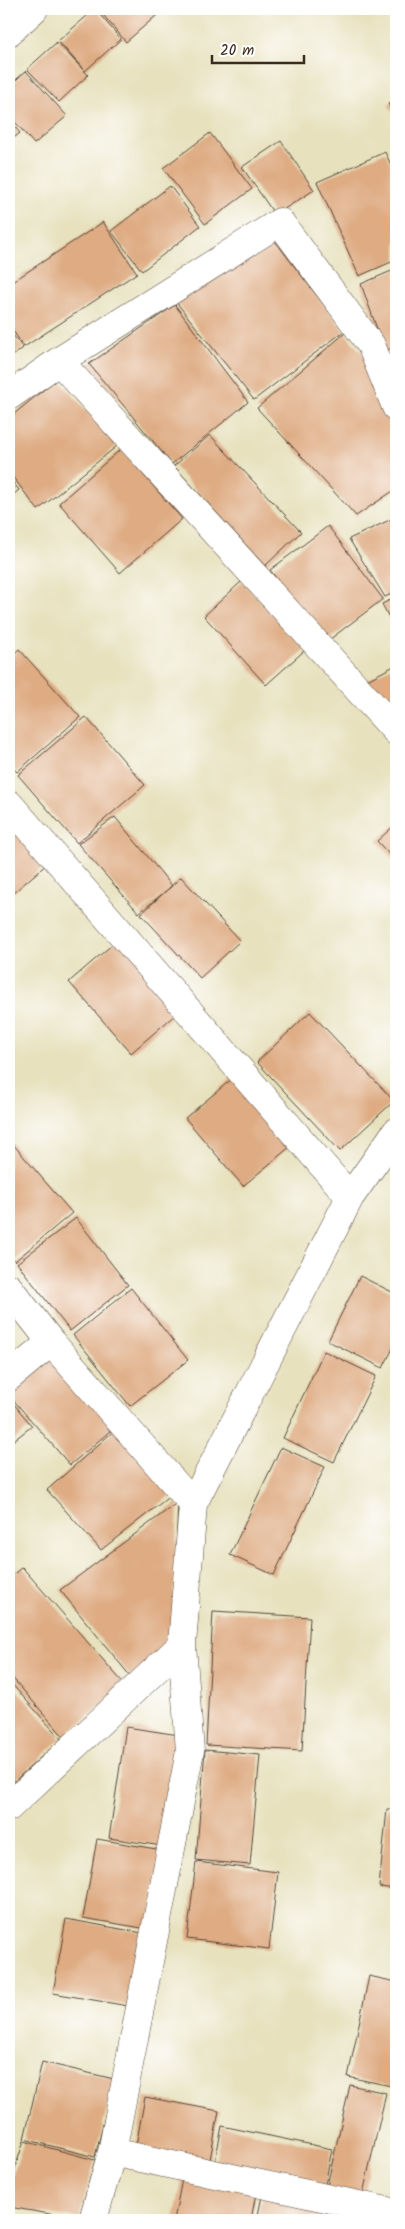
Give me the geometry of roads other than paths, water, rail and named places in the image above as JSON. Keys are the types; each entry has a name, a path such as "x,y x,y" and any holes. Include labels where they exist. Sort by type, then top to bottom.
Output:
{"street":[{"path":"9,32 34,9"},
{"path":"9,396 59,361 280,222 371,345 396,407"},
{"path":"59,361 396,731"},
{"path":"9,804 350,1197"},
{"path":"93,2220 112,2152 190,1751 182,1644 193,1504 350,1197 396,1132"},
{"path":"9,1288 52,1342 193,1504"},
{"path":"9,1377 52,1342"},
{"path":"9,1806 182,1644"},
{"path":"112,2152 396,2213"}]}
